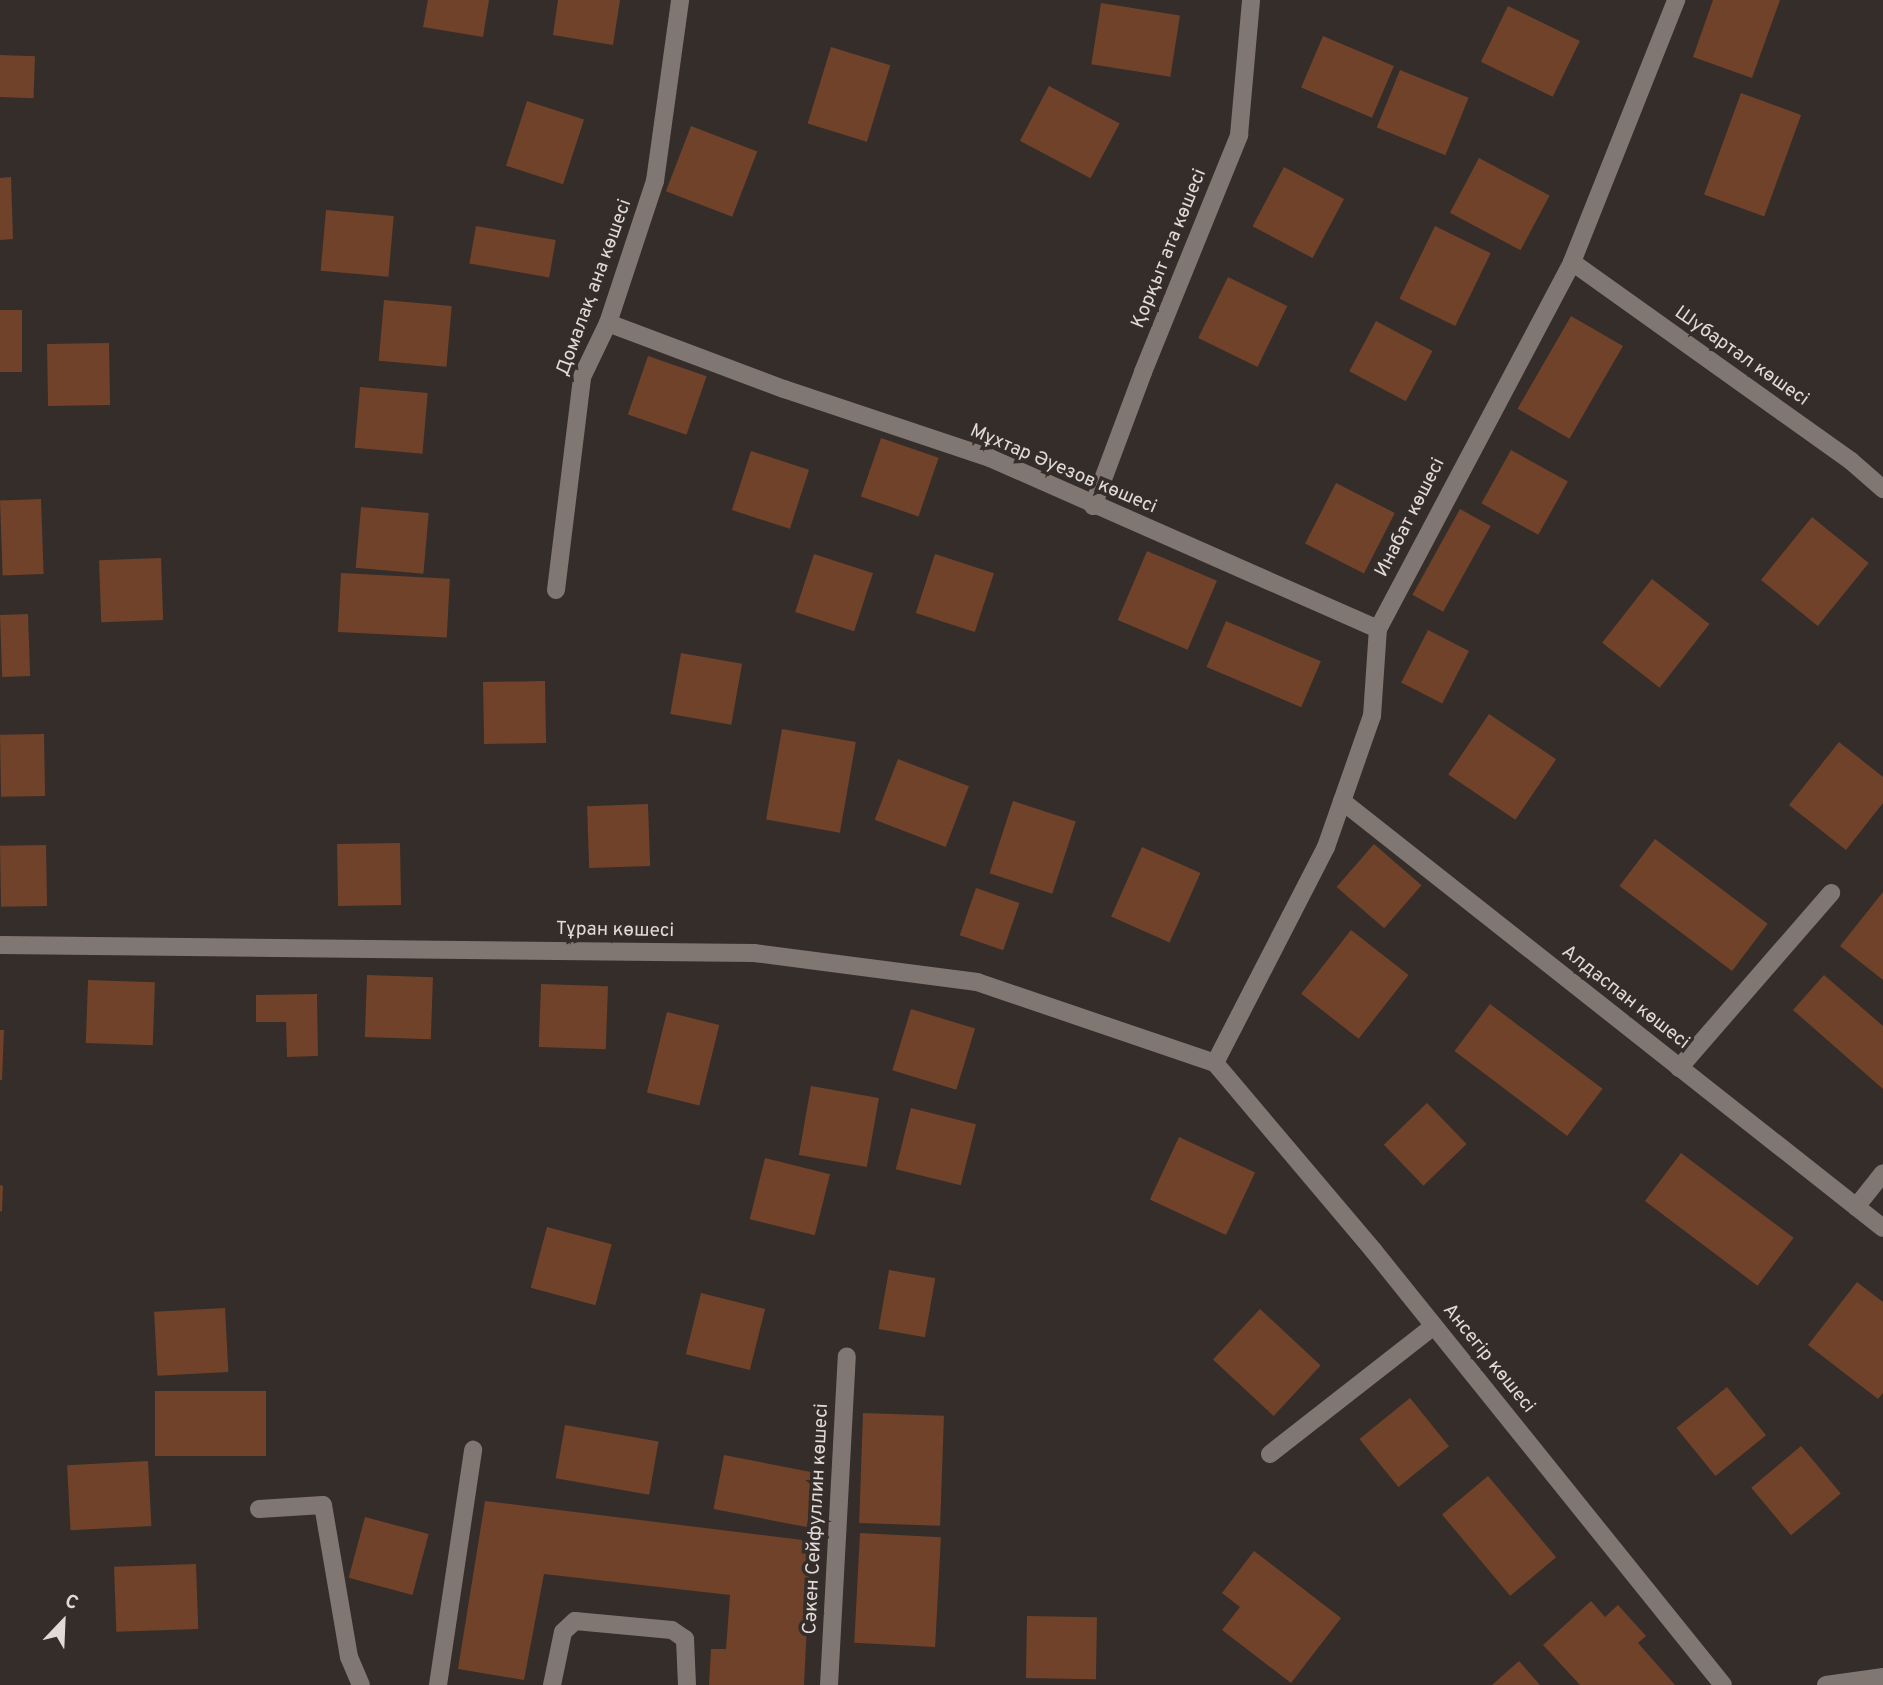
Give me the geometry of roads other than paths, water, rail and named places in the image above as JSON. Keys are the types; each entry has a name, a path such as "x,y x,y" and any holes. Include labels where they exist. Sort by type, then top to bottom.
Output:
{"street":[{"name":"Домалақ ана көшесі","path":"556,590 582,377 608,323 654,181 680,0"},
{"name":"Қорқыт ата көшесі","path":"1093,506 1143,372 1239,135 1251,0"},
{"name":"Инабат көшесі","path":"1215,1063 1326,847 1372,716 1378,629 1572,262 1676,0"},
{"name":"Шубартал көшесі","path":"1572,262 1851,461 1883,489"},
{"name":"Мұхтар Әуезов көшесі","path":"608,323 784,389 990,458 1093,506 1378,629"},
{"name":"Алдаспан көшесі","path":"1342,801 1883,1228"},
{"path":"1679,1068 1832,893"},
{"name":"Тұран көшесі","path":"0,945 754,953 977,982 1215,1063"},
{"name":"Ансегір көшесі","path":"1215,1063 1434,1326 1723,1685"},
{"path":"1856,1207 1883,1173"},
{"path":"1269,1454 1434,1326"},
{"name":"Сәкен Сейфуллин көшесі","path":"829,1685 847,1356"},
{"path":"438,1685 473,1450"},
{"path":"259,1509 323,1505 349,1657 361,1685"},
{"path":"552,1685 563,1632 575,1621 672,1630 685,1639 687,1685"},
{"path":"1826,1685 1883,1677"}]}
